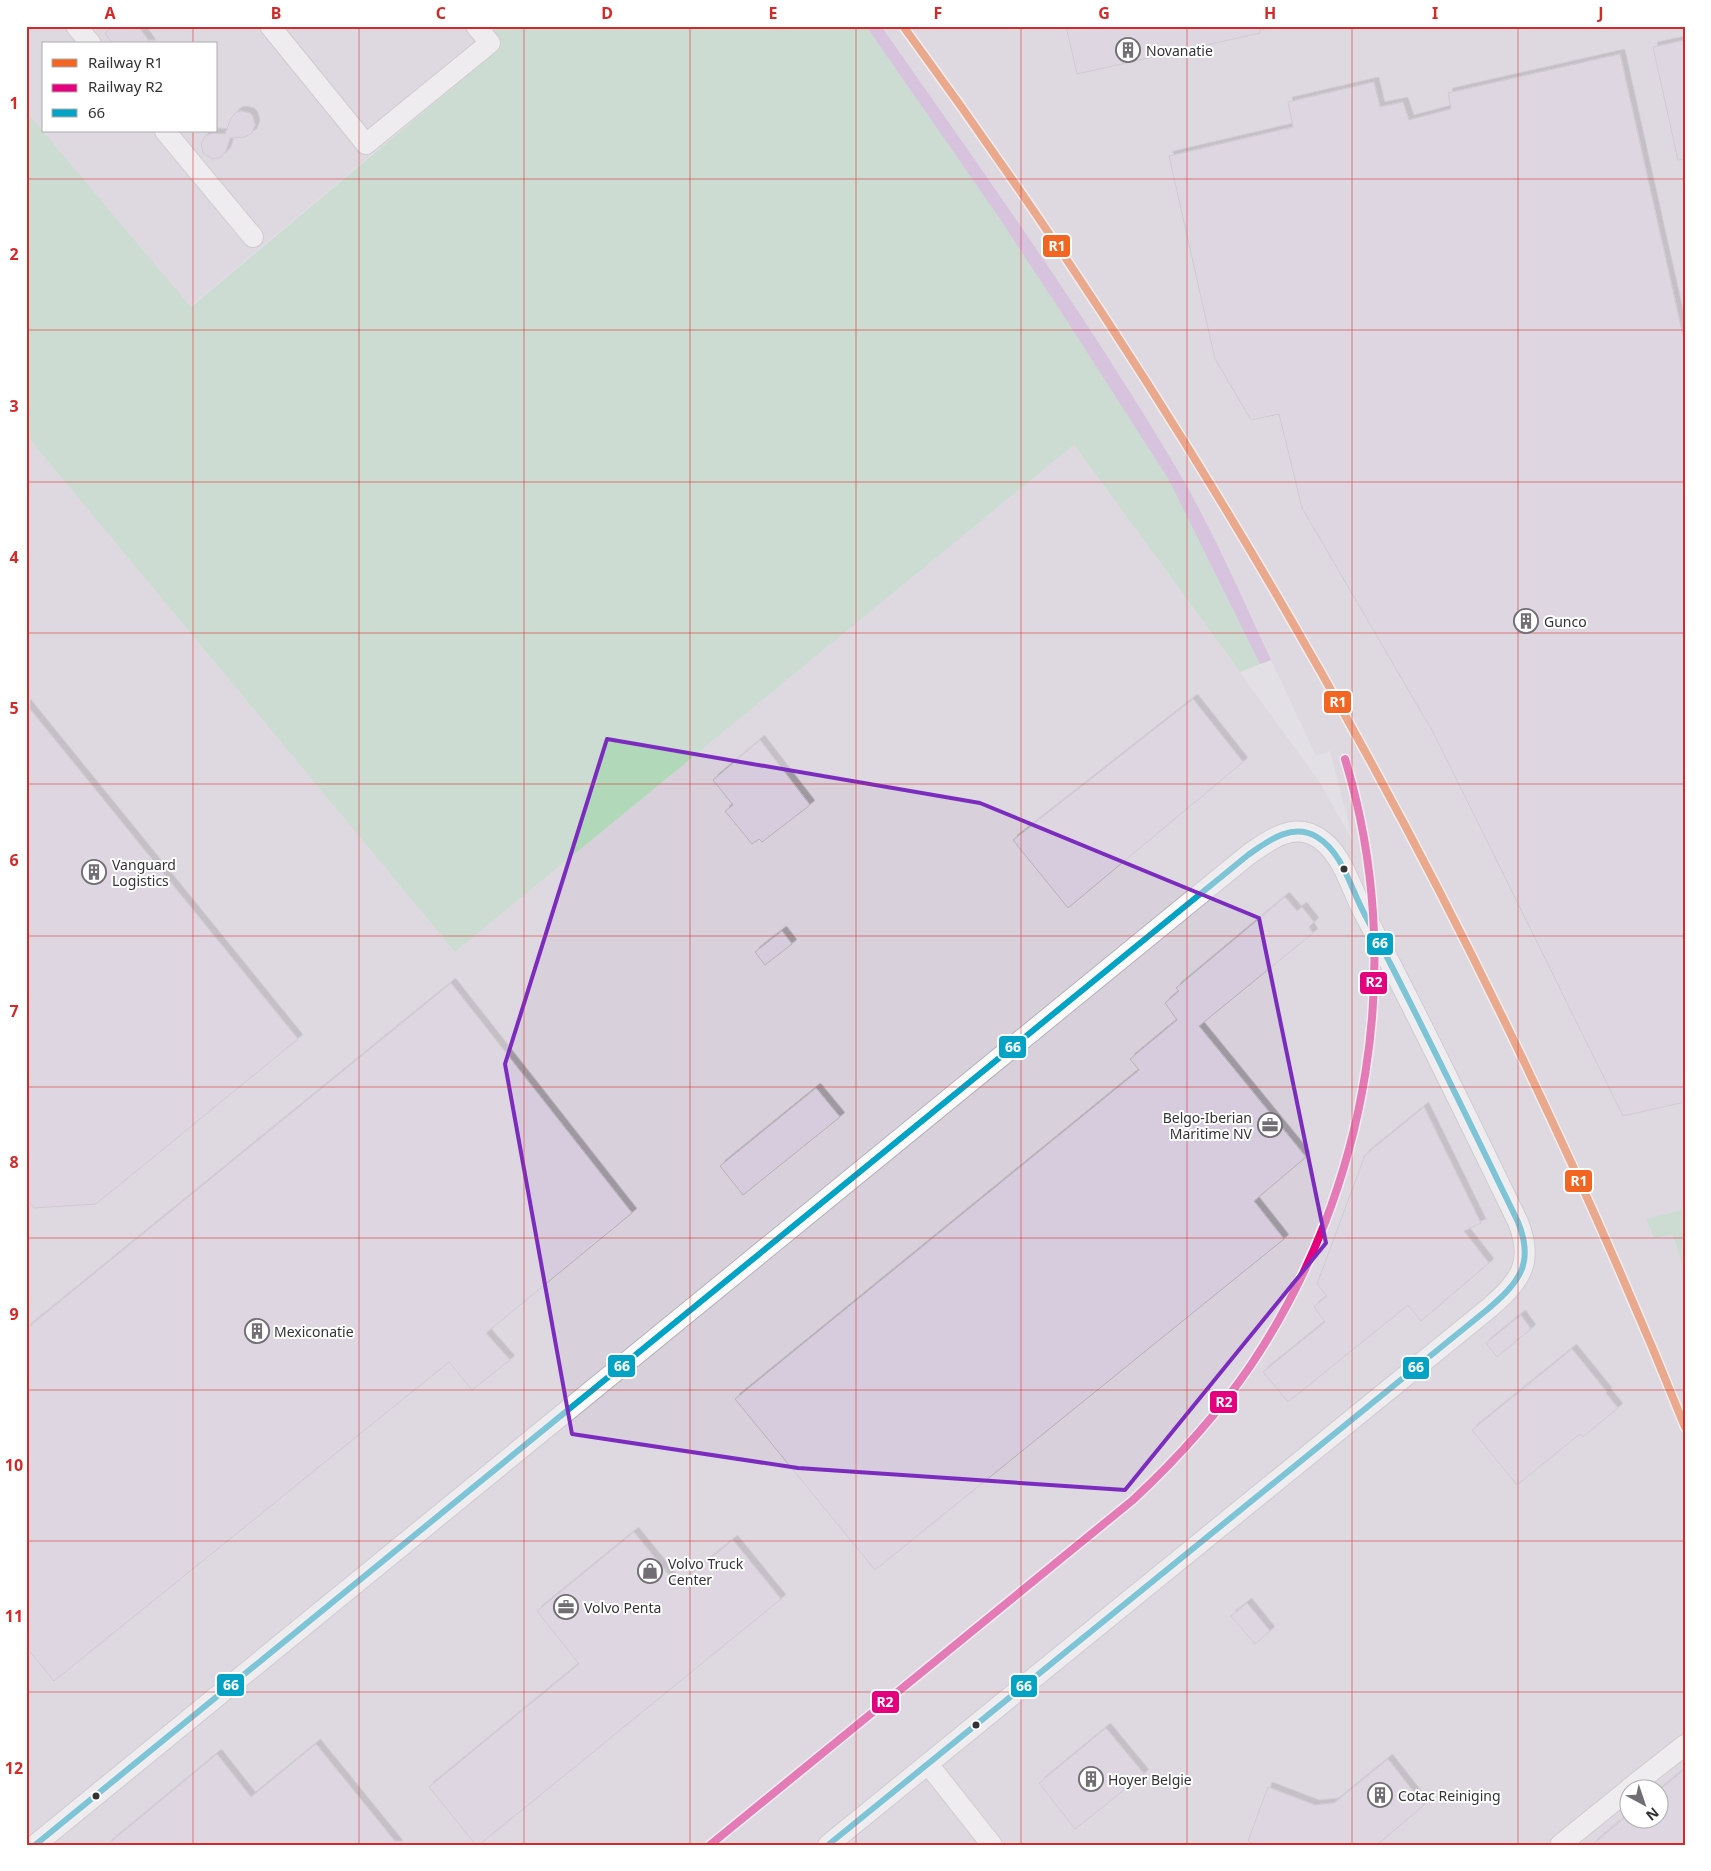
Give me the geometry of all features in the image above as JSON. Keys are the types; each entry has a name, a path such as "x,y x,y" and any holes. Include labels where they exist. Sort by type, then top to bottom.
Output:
{"street":[{"path":"76,26 89,42"},
{"path":"270,26 366,144 490,43 476,26"},
{"path":"165,132 253,237"},
{"path":"26,1834 42,1839 1264,844 1288,832 1300,831 1316,836 1336,855 1431,1043 1518,1222 1524,1238 1525,1251 1525,1260 1521,1272 1514,1284 1488,1309 828,1845"},
{"path":"1643,1778 1685,1744"},
{"path":"928,1764 992,1845"},
{"path":"1560,1845 1618,1798"}],"highlighted area":[{"path":"607,739 980,803 1259,918 1326,1243 1125,1490 798,1468 572,1434 505,1064"}],"shaded area":[{"path":"26,26 525,26 190,307 44,132 218,132 218,42 42,42 42,130 26,111"},
{"path":"866,26 881,26 1029,238 1100,345 1183,479 1223,556 1271,660 1260,664 1169,480 998,216"},
{"path":"881,26 1685,26 1685,1209 1646,1219 1673,1235 1685,1274 1685,1845 26,1845 26,435 455,952 1074,445 1317,778 1353,841 1330,751 1316,756 1238,590 1169,455 1086,323"}],"green space":[{"path":"487,26 881,26 1086,323 1169,455 1201,515 1271,660 1240,672 1074,445 455,952 26,435 26,111 191,307 502,46"},
{"path":"1685,1209 1685,1274 1673,1235 1654,1238 1646,1219"}],"building":[{"path":"113,26 138,26 150,42 112,42 105,33"},
{"name":"Novanatie","path":"1066,26 1260,26 1260,33 1077,74"},
{"path":"1685,40 1685,159 1678,160 1653,47"},
{"name":"Gunco","path":"1620,54 1685,345 1685,1102 1623,1116 1434,734 1302,508 1279,414 1251,420 1215,359 1169,156 1293,127 1288,102 1374,82 1380,107 1403,102 1409,120 1451,109 1448,93"},
{"path":"241,111 250,113 253,117 255,125 252,133 245,137 230,138 226,151 221,157 213,159 205,155 201,144 205,136 213,133 225,134 231,118"},
{"path":"1193,699 1243,762 1068,908 1013,840"},
{"name":"Vanguard Logistics","path":"26,704 298,1039 96,1204 34,1208 26,1198"},
{"path":"760,740 810,805 762,842 759,839 752,844 725,811 733,805 713,780"},
{"path":"1285,897 1297,911 1302,907 1314,922 1309,927 1313,933 1199,1026 1306,1157 1254,1201 1284,1239 875,1570 735,1399 1139,1070 1130,1059 1177,1020 1165,1003 1179,991 1176,988"},
{"path":"782,931 792,944 765,965 755,952"},
{"name":"Mexiconatie","path":"451,983 632,1213 486,1333 510,1360 472,1390 449,1362 54,1681 26,1647 26,1329"},
{"path":"816,1088 840,1117 743,1195 720,1166"},
{"path":"1424,1107 1481,1223 1464,1231 1489,1263 1421,1321 1408,1305 1288,1402 1263,1372 1325,1322 1314,1307 1327,1296 1317,1284 1365,1155"},
{"path":"1521,1315 1531,1329 1497,1357 1486,1343"},
{"path":"1572,1349 1618,1408 1583,1437 1580,1434 1517,1485 1472,1430"},
{"path":"634,1532 677,1585 733,1540 781,1599 479,1845 476,1845 429,1787 579,1664 537,1611"},
{"path":"1247,1603 1270,1631 1255,1644 1231,1616"},
{"name":"Hoyer Belgie","path":"1106,1728 1144,1774 1075,1829 1039,1783"},
{"path":"316,1744 398,1845 107,1845 217,1754 251,1797"},
{"name":"Cotac Reiniging","path":"1388,1759 1424,1805 1377,1845 1256,1845 1248,1841 1268,1787 1315,1805 1334,1803"},
{"path":"1685,1769 1685,1845 1592,1845 1618,1823 1618,1828 1668,1828 1668,1783"}],"rail line":[{"name":"R1","path":"903,26 1020,191 1131,358 1237,529 1338,702 1433,879 1522,1058 1606,1241 1685,1427"},
{"name":"R2","path":"710,1845 1133,1500 1165,1469 1210,1419 1251,1365 1291,1297 1324,1225 1349,1149 1366,1072 1374,994 1373,915 1364,836 1345,759"}],"transit line":[{"name":"66","path":"35,1845 1248,855 1272,839 1289,832 1308,833 1317,837 1326,844 1340,861 1359,903 1423,1028 1518,1222 1525,1250 1521,1271 1516,1281 1488,1309 828,1845"}],"place":[{"name":"Novanatie","path":"1128,50"},
{"name":"Gunco","path":"1526,621"},
{"name":"Vanguard Logistics","path":"94,872"},
{"name":"Belgo-Iberian Maritime NV","path":"1270,1125"},
{"name":"Mexiconatie","path":"257,1331"},
{"name":"Volvo Truck Center","path":"650,1571"},
{"name":"Volvo Penta","path":"566,1607"},
{"name":"Hoyer Belgie","path":"1091,1779"},
{"name":"Cotac Reiniging","path":"1380,1795"}]}
